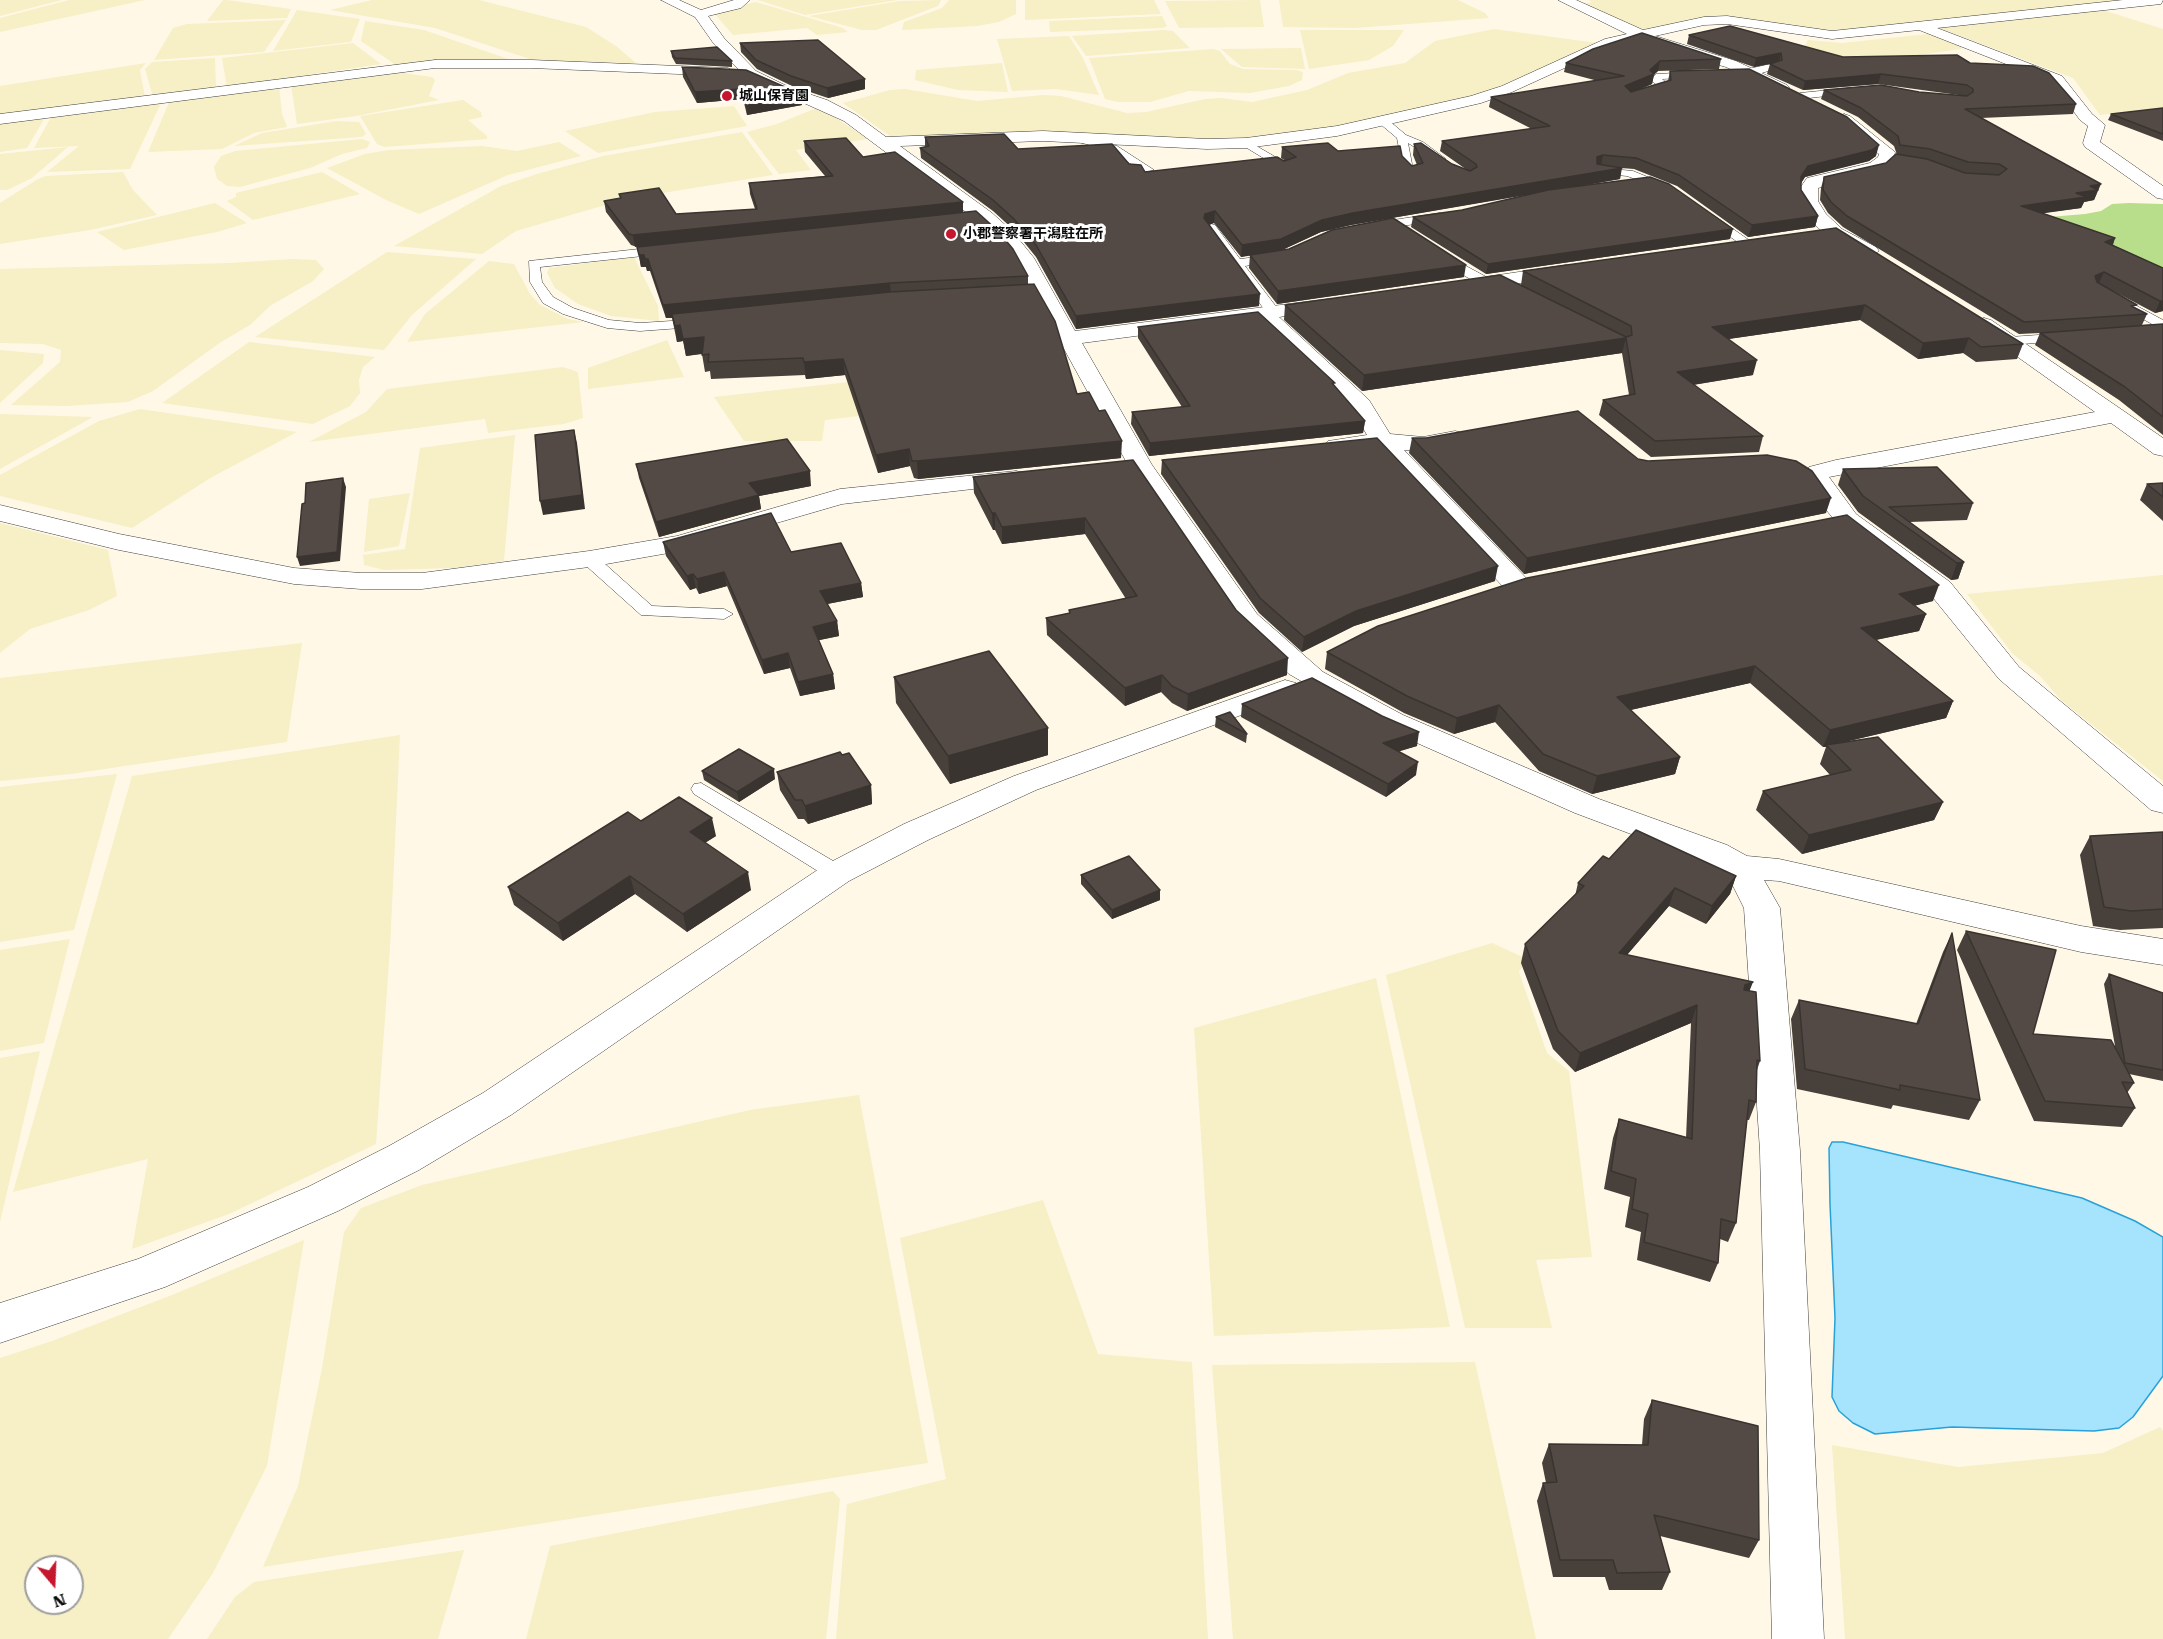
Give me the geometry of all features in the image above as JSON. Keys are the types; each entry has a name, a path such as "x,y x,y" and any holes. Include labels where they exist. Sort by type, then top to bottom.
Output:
{"street":[{"path":"669,0 700,14 719,41 751,74 786,91 821,103 850,118 884,142 973,219 1006,236 1023,258 1038,294 1069,338 1140,465 1247,620 1392,721 1587,806 1715,853 1740,867 1779,870 2081,939 2163,952"},
{"path":"700,14 736,5 743,0"},
{"path":"1564,0 1663,45 1731,64 1851,122 1887,152 1892,159 1876,167 1814,182 1809,188 1809,201 1818,217 1835,233 1885,261"},
{"path":"884,142 1071,136 1207,144 1246,142 1337,131 1475,100 1507,89 1610,42 1716,20 1832,35 2161,0"},
{"path":"1920,26 2057,79 2086,117 2097,125 2091,143 2163,194"},
{"path":"0,119 379,69 435,64 531,64 751,74"},
{"path":"1814,236 1835,233"},
{"path":"1716,250 1772,242"},
{"path":"1451,288 1589,268"},
{"path":"1069,338 1345,303"},
{"path":"1269,314 1361,405 1382,441 1529,583 1484,595"},
{"path":"1971,315 2163,449"},
{"path":"2117,415 1807,470 1816,476 1826,494 1835,521 1940,588 2009,673 2163,803"},
{"path":"1317,448 1382,441 1424,444 1480,433"},
{"path":"0,513 119,542 282,574 361,581 422,581 590,559 680,543 840,497 1037,476"},
{"path":"0,1323 149,1274 323,1198 404,1158 497,1104 837,873 916,832 1025,783 1313,667"},
{"path":"1740,867 1761,908 1780,1151 1798,1639"}],"lane":[{"path":"1718,74 1752,73 1775,66"},
{"path":"1630,97 1665,86 1655,80 1659,76 1707,74"},
{"path":"1800,96 1864,89"},
{"path":"1383,121 1402,137 1419,144 1447,162"},
{"path":"1071,136 1113,148 1148,170"},
{"path":"1402,137 1407,165 1414,173"},
{"path":"1246,142 1287,168"},
{"path":"1601,171 1629,173 1663,186 1680,196"},
{"path":"1614,186 1648,181"},
{"path":"1697,210 1750,245"},
{"path":"1362,229 1451,215"},
{"path":"1393,224 1408,235"},
{"path":"1211,228 1239,263 1269,314"},
{"path":"679,249 533,264 536,282 548,300 568,311 607,324 640,327 713,322"},
{"path":"1432,251 1491,282 1517,292"},
{"path":"1239,263 1293,253"},
{"path":"2107,294 2163,328"},
{"path":"2139,331 2163,328"},
{"path":"2010,341 2081,336"},
{"path":"590,559 647,611 724,614"},
{"path":"701,789 837,873"}],"shaded area":[{"path":"0,0 62,0 0,16"},
{"path":"69,0 145,0 0,32 0,18"},
{"path":"223,0 291,9 287,18 207,21"},
{"path":"372,0 479,0 586,27 616,46 636,63 536,61 435,28 330,10"},
{"path":"758,0 898,0 805,15"},
{"path":"941,0 938,6 876,30 862,30 809,16 900,1"},
{"path":"949,0 1016,0 1016,14 999,22 977,26 902,30 904,22 942,8"},
{"path":"1025,0 1154,0 1161,14 1025,20"},
{"path":"1260,0 1264,27 1179,28 1165,1"},
{"path":"1279,0 1458,0 1485,13 1489,18 1355,28 1283,27"},
{"path":"1589,0 2139,0 1836,33 1722,17 1701,17 1647,29 1639,28 1583,4 1592,2"},
{"path":"756,2 843,28 848,32 817,35 807,28 733,35 713,12"},
{"path":"297,10 360,19 351,42 273,51"},
{"path":"2103,10 2163,29 2163,108 2100,115 2073,78 1936,27"},
{"path":"1162,16 1167,26 1163,28 1050,32 1049,21"},
{"path":"286,20 264,52 154,60 173,28 187,24"},
{"path":"365,21 424,30 514,61 396,65 361,41"},
{"path":"1494,29 1597,43 1532,74 1458,102 1320,130 1229,140 893,138 843,103 890,90 905,89 977,101 1043,95 1061,96 1127,113 1146,112 1205,99 1221,98 1252,102 1307,90 1348,73 1405,63 1435,41"},
{"path":"1300,30 1404,30 1393,46 1369,60 1309,69"},
{"path":"1173,31 1190,48 1086,56 1072,36"},
{"path":"1928,34 1962,46 1961,49 1856,64 1836,55 1803,49 1808,40 1842,43"},
{"path":"1069,36 1083,58 1099,95 1056,89 1012,91 997,39"},
{"path":"353,43 381,64 227,87 222,58"},
{"path":"1301,48 1305,69 1242,67 1221,49"},
{"path":"1213,49 1220,51 1230,64 1243,69 1297,70 1303,72 1302,80 1289,86 1250,93 1189,91 1150,102 1118,102 1105,99 1089,58"},
{"path":"215,58 216,88 153,97 145,69 152,62"},
{"path":"146,63 140,70 145,97 0,115 0,86"},
{"path":"1002,63 1008,92 958,90 915,80 916,70"},
{"path":"389,71 432,77 435,80 429,96 439,100 356,116 297,124 291,85"},
{"path":"279,86 282,114 287,127 254,133 222,149 148,152 170,100"},
{"path":"463,100 481,112 482,117 468,120 487,136 487,139 385,147 377,144 360,116"},
{"path":"162,101 130,169 47,172 79,146 34,148 52,115"},
{"path":"734,106 747,126 598,153 565,131 655,112"},
{"path":"819,107 868,139 796,150 811,170 779,174 747,132 777,124"},
{"path":"46,116 27,148 0,152 0,121"},
{"path":"337,121 359,122 366,134 362,137 234,146 262,133"},
{"path":"742,132 773,175 626,199 516,231 482,254 394,246 501,186 537,174 603,156"},
{"path":"362,139 370,142 367,148 342,154 310,168 240,187 227,186 217,179 214,167 221,156 235,151"},
{"path":"559,142 581,156 508,175 419,214 386,200 327,168 365,154 389,150 482,146 517,151"},
{"path":"68,147 32,178 7,190 0,190 0,154"},
{"path":"123,172 133,190 157,215 90,230 0,244 0,203 38,179 46,176"},
{"path":"322,172 360,194 253,220 227,201 236,197 236,193"},
{"path":"215,203 247,223 217,232 124,250 97,232"},
{"path":"387,252 476,259 412,315 384,350 255,337"},
{"path":"634,257 658,306 659,321 611,316 578,304 555,288 547,273 549,268"},
{"path":"292,259 316,260 324,269 313,281 270,306 250,325 221,342 153,391 128,402 66,406 11,405 60,362 61,350 43,344 0,343 0,269 230,263"},
{"path":"489,261 514,264 530,294 540,305 568,319 584,322 407,342 425,314"},
{"path":"667,340 684,377 588,389 588,368"},
{"path":"249,342 375,357 363,367 359,380 360,393 350,406 313,424 162,403"},
{"path":"0,350 44,354 43,363 0,403"},
{"path":"563,367 578,372 583,418 564,424 488,433 485,419 309,442 366,412 387,389"},
{"path":"885,378 893,412 825,420 822,441 744,441 714,397"},
{"path":"140,409 297,432 212,477 132,528 0,496 0,475 99,421"},
{"path":"0,414 93,417 0,469"},
{"path":"515,435 504,561 453,568 384,570 364,565 363,555 405,549 420,448"},
{"path":"410,493 399,546 364,552 369,499"},
{"path":"0,523 108,550 117,596 89,610 30,629 0,653"},
{"path":"2163,575 2163,781 2062,701 2040,676 2012,653 1967,594"},
{"path":"302,643 287,742 71,774 0,781 0,678"},
{"path":"400,735 390,948 376,1144 229,1214 132,1249 148,1159 13,1192 132,776"},
{"path":"117,774 74,930 0,942 0,787"},
{"path":"70,939 44,1043 0,1051 0,950"},
{"path":"1492,943 1527,959 1519,972 1547,1053 1569,1071 1592,1257 1536,1260 1552,1328 1465,1328 1386,975"},
{"path":"1376,978 1450,1327 1214,1336 1194,1028"},
{"path":"40,1051 0,1222 0,1058"},
{"path":"859,1095 928,1463 263,1567 298,1486 322,1368 344,1232 361,1208 422,1185 750,1110"},
{"path":"1043,1200 1098,1354 1192,1362 1208,1639 836,1639 847,1504 946,1479 900,1238"},
{"path":"304,1240 267,1466 213,1573 168,1639 0,1639 0,1358 52,1341 172,1295"},
{"path":"1475,1362 1536,1639 1233,1639 1212,1365"},
{"path":"2160,1427 2163,1431 2163,1639 1845,1639 1832,1445 1958,1467 2103,1453"},
{"path":"833,1491 840,1499 826,1639 526,1639 550,1546"},
{"path":"464,1550 438,1639 207,1639 235,1597 254,1582"}],"green space":[{"path":"2112,204 2163,204 2163,280 2013,220 2085,214 2101,211"}],"water":[{"path":"1832,1142 1843,1142 2082,1198 2135,1221 2163,1237 2163,1376 2133,1417 2119,1428 2094,1431 1952,1427 1875,1434 1853,1423 1839,1411 1832,1397 1835,1318 1829,1148"}],"building":[{"path":"1730,26 1843,57 1957,55 1970,63 2033,66 2049,73 2076,104 1965,109 2101,184 2090,186 2098,190 2076,193 2086,197 2021,206 2115,238 2105,242 2163,268 2163,301 2104,272 2095,276 2097,282 2137,305 2131,306 2147,314 2024,322 1847,216 1831,202 1823,190 1824,177 1886,163 1896,154 1927,159 1965,173 1999,175 2007,169 1999,164 1968,162 1930,149 1900,145 1898,136 1861,108 1824,90 1881,85 1919,92 1967,96 1973,92 1973,89 1967,85 1881,74 1805,81 1770,64 1782,60 1781,53 1756,58 1689,35"},
{"path":"1642,33 1721,59 1660,61 1650,70 1654,74 1625,86 1631,92 1671,80 1670,71 1749,69 1847,117 1879,145 1872,150 1808,166 1801,177 1801,190 1818,216 1752,225 1679,175 1636,158 1603,155 1597,157 1597,164 1622,168 1353,213 1322,220 1281,239 1242,245 1215,211 1205,214 1204,218 1260,294 1076,316 1036,245 1014,219 993,200 920,148 929,146 925,137 1004,134 1018,149 1112,144 1129,164 1141,165 1145,172 1277,157 1284,161 1296,157 1282,147 1328,143 1338,151 1400,146 1402,156 1412,166 1423,163 1414,144 1421,143 1452,164 1470,171 1477,167 1476,164 1442,141 1550,126 1491,97 1624,76 1566,63 1593,49"},
{"path":"818,40 865,79 827,88 791,76 756,60 740,43"},
{"path":"717,47 732,61 675,58 671,51"},
{"path":"682,67 746,70 801,94 746,104 741,89 695,92"},
{"path":"2163,108 2163,134 2111,114"},
{"path":"846,138 863,157 895,152 963,202 633,235 629,234 604,201 621,198 619,194 659,188 676,214 757,209 749,183 833,176 804,141"},
{"path":"1650,177 1669,184 1733,229 1488,264 1413,217 1462,210 1548,190"},
{"path":"976,211 1013,249 1028,276 890,283 663,305 648,259 645,259 644,255 639,255 637,247"},
{"path":"1393,218 1466,265 1278,291 1250,255 1289,249 1332,230"},
{"path":"1836,228 2023,344 1981,347 1969,338 1923,343 1865,305 1712,327 1757,360 1677,372 1763,436 1655,441 1603,400 1635,394 1626,338 1364,375 1285,305 1500,275 1626,337 1632,335 1631,326 1523,271"},
{"path":"1034,284 1055,321 1077,394 1089,392 1099,411 1105,410 1122,441 917,461 912,461 909,449 876,455 843,359 804,362 803,358 708,362 709,354 702,355 704,337 683,339 680,325 675,326 672,314 890,292"},
{"path":"1258,312 1335,383 1332,383 1365,421 1150,443 1132,412 1190,406 1138,327"},
{"path":"2163,324 2163,417 2125,387 2040,333"},
{"path":"1578,411 1638,459 1648,461 1767,455 1796,461 1812,471 1831,498 1527,558 1412,438 1426,438"},
{"path":"574,430 582,495 540,501 535,435"},
{"path":"1377,438 1498,566 1356,611 1304,637 1260,598 1162,460"},
{"path":"787,439 810,471 749,483 759,495 656,522 636,464"},
{"path":"1133,460 1236,610 1288,658 1188,694 1172,686 1162,675 1125,688 1046,618 1070,613 1069,610 1137,596 1085,518 1002,527 973,477"},
{"path":"1937,467 1973,503 1889,507 1964,562 1957,563 1863,496 1843,469"},
{"path":"343,478 337,552 297,557 306,483"},
{"path":"2163,483 2163,497 2147,484"},
{"path":"771,513 791,552 841,543 861,583 820,591 837,621 813,627 833,674 798,682 788,653 762,660 724,572 697,579 693,574 687,576 663,542"},
{"path":"1847,515 1939,585 1899,594 1926,614 1861,628 1953,701 1830,730 1755,666 1617,697 1680,757 1597,776 1543,754 1499,705 1457,718 1407,696 1327,652 1378,626 1527,578"},
{"path":"989,651 1048,728 948,756 894,677"},
{"path":"1312,678 1382,716 1419,732 1383,743 1418,762 1388,784 1242,704"},
{"path":"1230,712 1247,734 1216,717"},
{"path":"1878,737 1943,802 1809,835 1763,791 1851,770 1826,745"},
{"path":"739,749 774,769 737,792 702,771"},
{"path":"840,752 842,755 849,753 871,785 805,806 802,800 795,800 777,772"},
{"path":"679,797 712,818 690,832 748,872 683,914 630,876 558,923 508,887 628,812 641,821"},
{"path":"1636,830 1736,876 1712,906 1675,888 1619,953 1753,982 1745,985 1744,990 1756,992 1760,1061 1757,1060 1756,1102 1749,1100 1736,1223 1721,1219 1718,1263 1644,1242 1648,1214 1632,1209 1636,1179 1611,1171 1619,1119 1692,1139 1697,1005 1580,1053 1558,1031 1525,944 1584,886 1578,883 1603,856 1609,859"},
{"path":"2163,832 2163,909 2131,911 2104,907 2090,836"},
{"path":"1129,856 1160,890 1112,910 1081,875"},
{"path":"1966,931 2056,950 2033,1034 2111,1040 2134,1083 2122,1082 2135,1108 2045,1101"},
{"path":"1952,933 1980,1100 1900,1085 1900,1090 1805,1069 1799,1000 1918,1024"},
{"path":"2109,974 2163,993 2163,1070 2125,1063"},
{"path":"1652,1400 1758,1426 1759,1540 1654,1515 1670,1572 1617,1573 1613,1560 1560,1560 1543,1483 1557,1482 1549,1444 1648,1445"}],"place":[{"name":"城山保育園","path":"727,96"},
{"name":"小郡警察署干潟駐在所","path":"951,234"}]}
